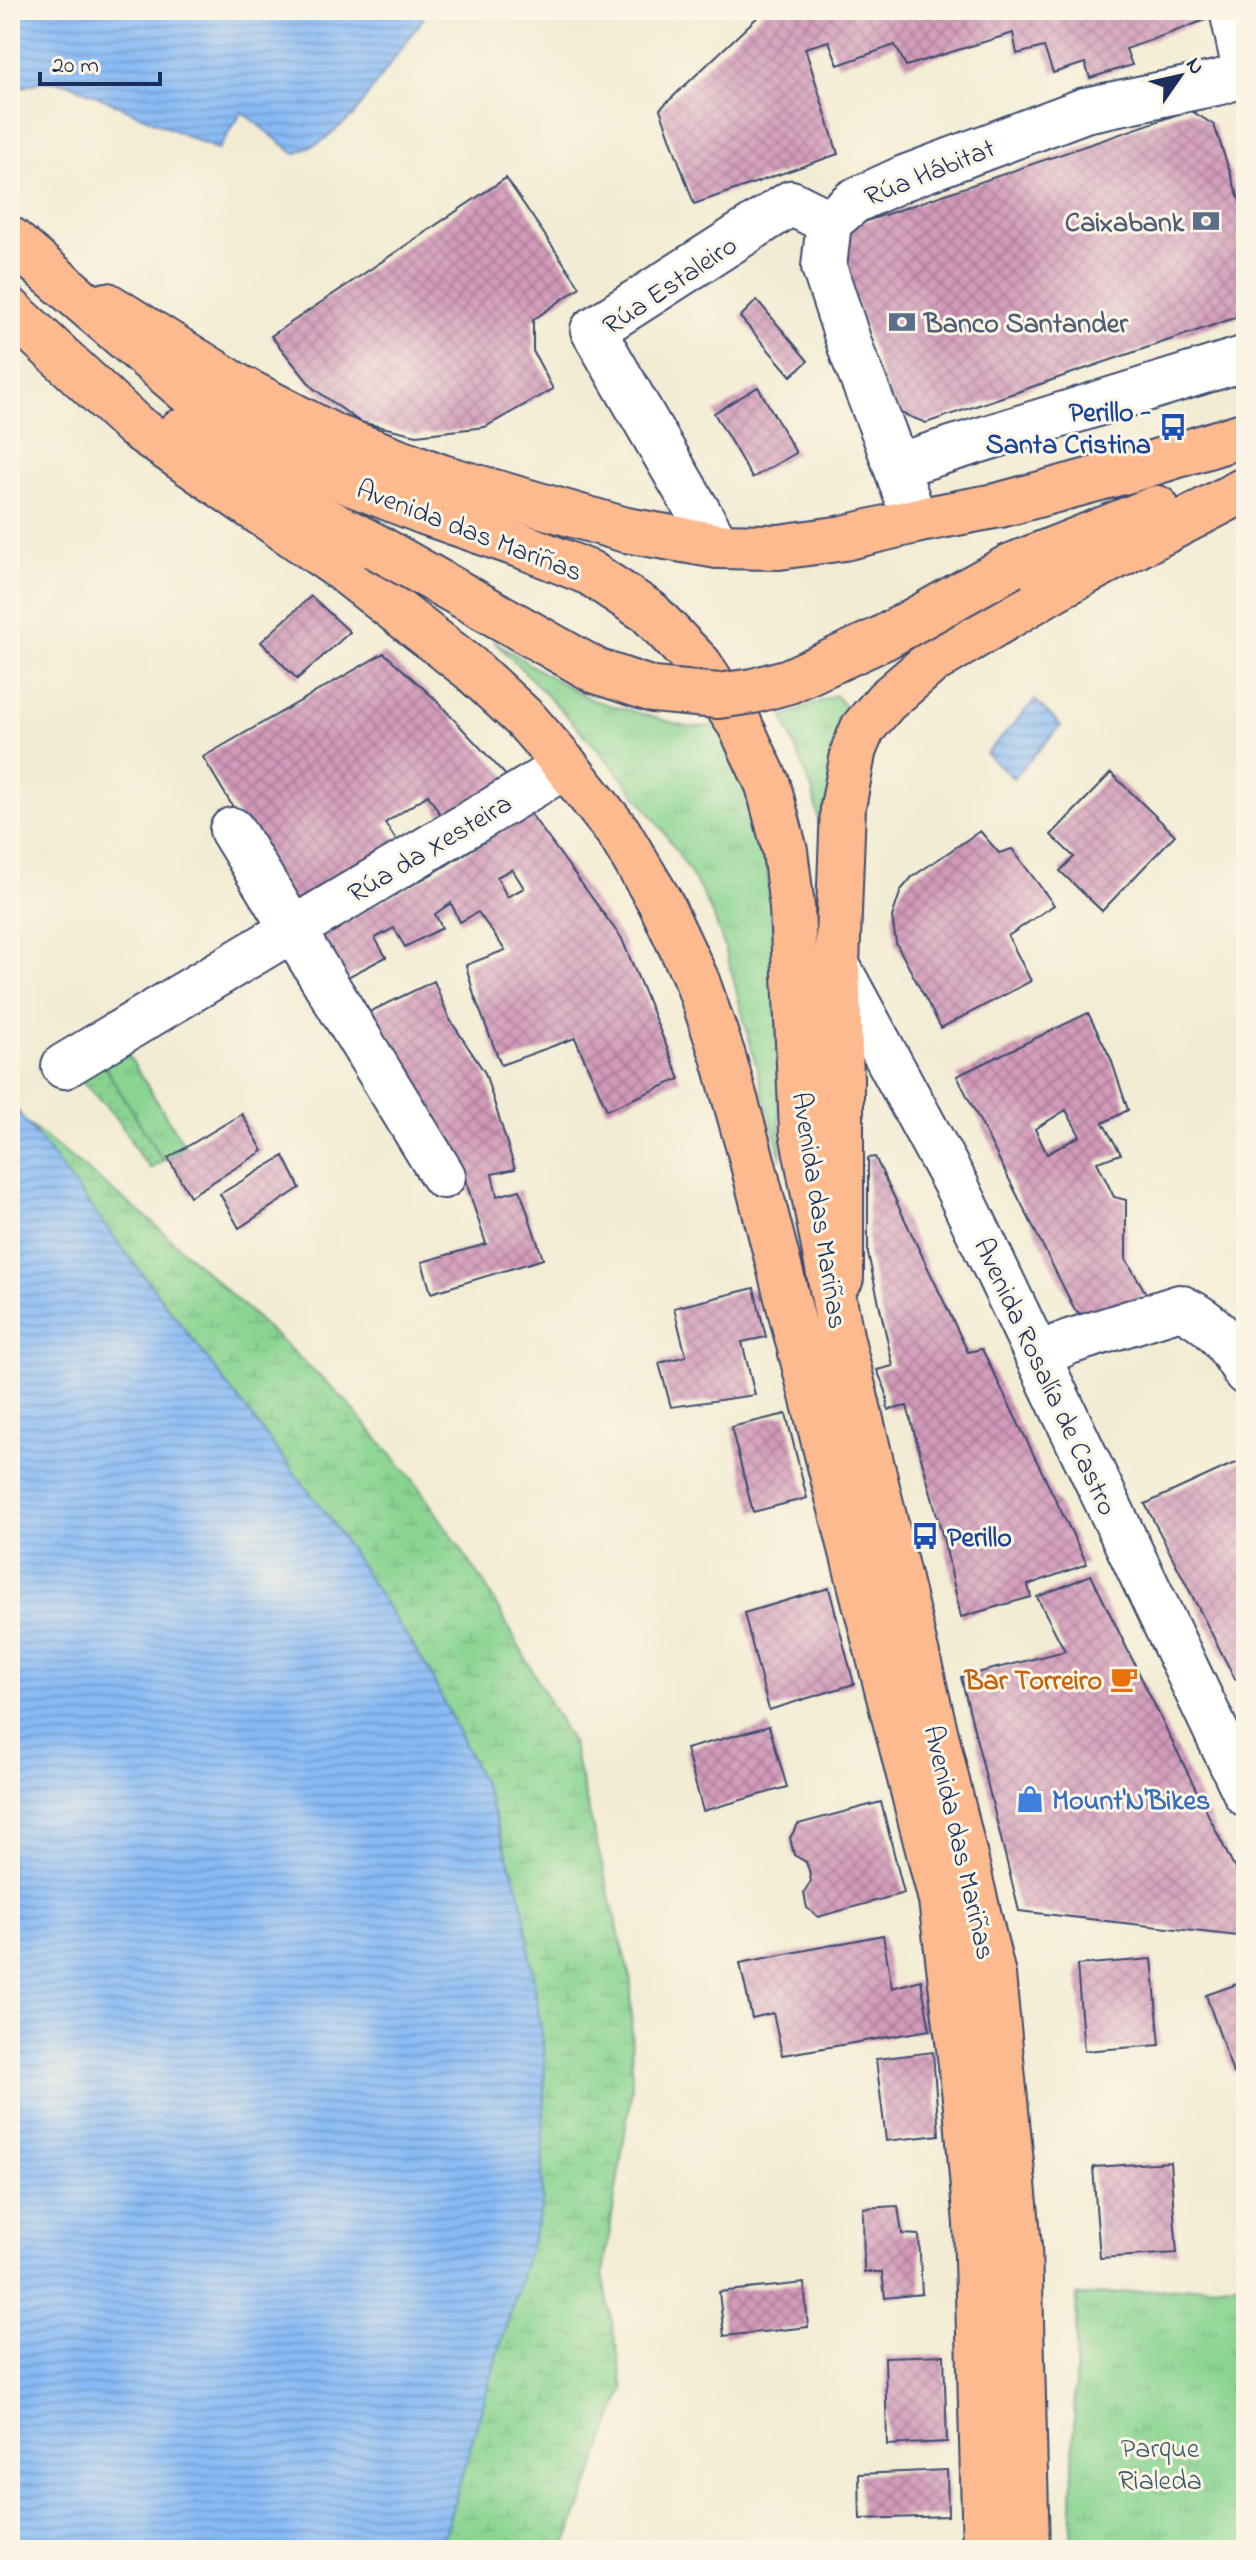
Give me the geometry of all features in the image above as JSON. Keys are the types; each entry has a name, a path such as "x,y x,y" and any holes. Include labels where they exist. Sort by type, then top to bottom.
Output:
{"main road":[{"path":"21,248 237,386 333,436 442,477 626,530 718,546 779,547 844,538 1015,501 1246,434"},
{"name":"Avenida das Mariñas","path":"21,248 187,391 283,452 373,492 590,573 649,612 700,665 740,725 768,785 785,851 792,907 802,1132 841,1336 993,1975 1019,2246 1027,2550"},
{"path":"10,308 168,425 274,493 375,546 596,671 653,690 718,696 789,681 883,638 1011,566 1150,510 1246,482"},
{"name":"Avenida das Mariñas","path":"10,308 135,426 345,571 470,668 526,720 619,833 660,902 697,981 723,1056 770,1229 941,1900 966,2106 976,2224 985,2550"},
{"path":"841,1336 841,1078 837,965 843,807 854,749 863,728 886,701 930,663 1056,588 1246,489"}],"street":[{"name":"Rúa Hábitat","path":"829,222 854,201 904,178 1085,110 1246,74 1232,10"},
{"name":"Rúa Estaleiro","path":"718,546 593,330 791,203 829,222"},
{"path":"829,222 824,267 915,521"},
{"path":"896,466 1246,358"},
{"name":"Rúa da Xesteira","path":"64,1066 566,766"},
{"path":"232,830 443,1176"},
{"name":"Avenida Rosalía de Castro","path":"837,965 956,1185 1246,1794"},
{"path":"1037,1356 1069,1342 1180,1307 1201,1316 1223,1336 1246,1373"}],"green space":[{"path":"493,640 592,700 688,727 719,726 744,778 767,870 775,953 781,1159 727,956 707,903 686,866 637,796 582,732"},
{"path":"835,695 846,708 866,703 823,845 813,792 783,717"},
{"path":"125,1050 186,1148 163,1161 103,1064"},
{"path":"103,1064 163,1161 151,1169 119,1121 80,1079"},
{"path":"10,1101 24,1121 150,1220 345,1400 415,1482 484,1583 572,1743 631,1982 632,2087 603,2274 624,2389 564,2550 65,2550"},
{"name":"Parque Rialeda","path":"1246,2283 1246,2550 1071,2550 1077,2296"}],"water":[{"path":"10,10 429,10 353,116 321,142 295,154 242,112 218,150 68,83 43,81 10,91"},
{"path":"1035,700 1061,726 1013,778 986,754"},
{"path":"10,1101 330,1519 429,1671 485,1788 522,1899 545,2058 542,2206 440,2550 10,2550"}],"building":[{"path":"765,10 1206,10 1208,19 1126,49 1132,65 1090,78 1085,63 1053,73 1044,47 1017,54 1013,33 906,66 895,45 838,65 829,41 805,48 838,154 694,204 660,109"},
{"path":"1190,110 1214,125 1246,220 1246,314 926,423 893,410 840,254 852,226"},
{"path":"506,178 580,287 533,320 533,351 553,389 485,427 417,435 360,422 313,388 271,336"},
{"path":"757,300 808,361 791,376 740,317"},
{"path":"758,387 796,453 752,478 714,413"},
{"path":"311,596 350,632 297,679 261,642"},
{"path":"384,653 434,698 512,782 445,822 428,795 385,823 402,849 296,912 203,757"},
{"path":"1111,773 1175,835 1102,911 1060,871 1074,857 1051,835"},
{"path":"530,813 622,939 680,1079 607,1110 575,1038 501,1065 466,965 505,950 478,912 460,922 451,903 435,914 442,928 405,947 394,928 375,938 386,957 342,980 319,935 434,873","holes":["512,869 524,888 507,897 497,877"]},
{"path":"980,831 999,853 1012,849 1054,905 1008,936 1031,981 941,1028 896,943 892,917 901,890 912,877"},
{"path":"434,981 449,1018 485,1073 515,1169 492,1174 497,1196 520,1190 543,1259 431,1293 422,1262 486,1244 466,1182 382,1048 365,1014"},
{"path":"1088,1013 1111,1059 1128,1110 1103,1123 1121,1154 1097,1162 1114,1197 1126,1200 1126,1259 1147,1295 1088,1319 1075,1310 957,1076","holes":["1066,1110 1080,1136 1047,1154 1035,1129"]},
{"path":"242,1114 263,1151 190,1196 168,1158"},
{"path":"284,1156 300,1188 239,1228 220,1194"},
{"path":"875,1157 968,1352 982,1349 1087,1564 1028,1585 1031,1597 961,1617 907,1406 888,1410 886,1391 877,1370 893,1366 868,1254 868,1158"},
{"path":"754,1288 766,1337 742,1342 755,1395 671,1407 659,1363 686,1356 674,1308"},
{"path":"786,1414 807,1498 753,1512 731,1427"},
{"path":"1246,1460 1246,1679 1235,1679 1145,1504"},
{"path":"1091,1575 1246,1892 1246,1937 1019,1911 961,1677 1065,1651 1037,1597"},
{"path":"829,1588 854,1684 769,1710 744,1613"},
{"path":"769,1726 787,1787 703,1811 686,1749"},
{"path":"881,1802 904,1893 818,1917 807,1908 804,1893 811,1881 809,1870 806,1862 794,1855 790,1838 798,1824"},
{"path":"883,1935 892,1988 921,1980 930,2030 782,2055 773,2013 752,2018 740,1963"},
{"path":"1152,1959 1160,2045 1084,2051 1077,1965"},
{"path":"1246,1981 1246,2068 1233,2073 1206,1995"},
{"path":"933,2052 939,2135 886,2141 876,2059"},
{"path":"1170,2162 1177,2253 1100,2258 1093,2167"},
{"path":"898,2206 902,2234 919,2235 922,2294 885,2298 882,2272 864,2272 863,2208"},
{"path":"804,2283 808,2327 724,2336 719,2292"},
{"path":"944,2355 947,2442 887,2445 885,2357"},
{"path":"947,2470 948,2516 860,2519 859,2474"}],"place":[{"name":"Caixabank","path":"1206,221"},
{"name":"Banco Santander","path":"902,322"},
{"name":"Perillo - Santa Cristina","path":"1173,427"},
{"name":"Perillo","path":"925,1536"},
{"name":"Bar Torreiro","path":"1124,1679"},
{"name":"Mount'N'Bikes","path":"1030,1799"}]}
